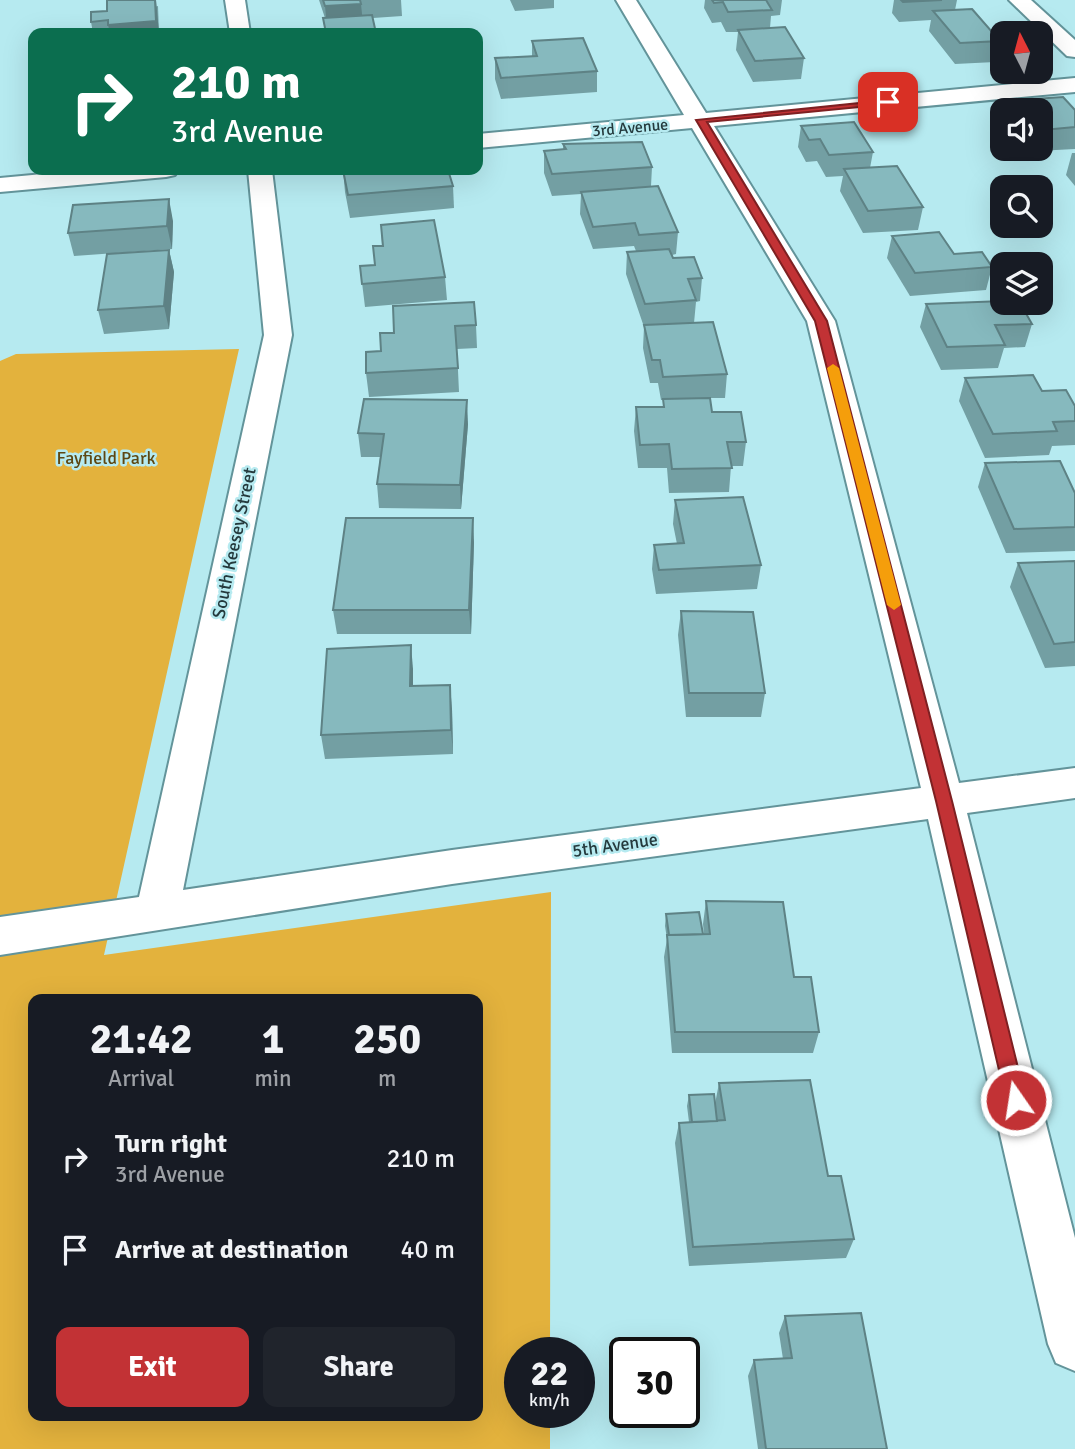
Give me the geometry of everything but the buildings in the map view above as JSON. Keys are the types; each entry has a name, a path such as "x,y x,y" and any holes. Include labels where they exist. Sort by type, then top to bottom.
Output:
{"street":[{"path":"235,0 239,28"},
{"path":"626,0 821,321 944,801 1075,1344"},
{"path":"1019,0 1075,51"},
{"name":"3rd Avenue","path":"483,141 1075,85"},
{"path":"0,185 111,175"},
{"name":"South Keesey Street","path":"157,914 278,335 261,175"},
{"name":"5th Avenue","path":"0,936 452,867 1075,783"}],"green space":[{"name":"Fayfield Park","path":"239,349 104,955 551,892 550,1337 504,1337 504,1428 550,1428 550,1449 0,1449 0,361 16,354"}],"slow traffic":[{"path":"833,368 894,605"}],"route":[{"path":"888,102 701,120 821,321 944,801 1016,1100"}]}
